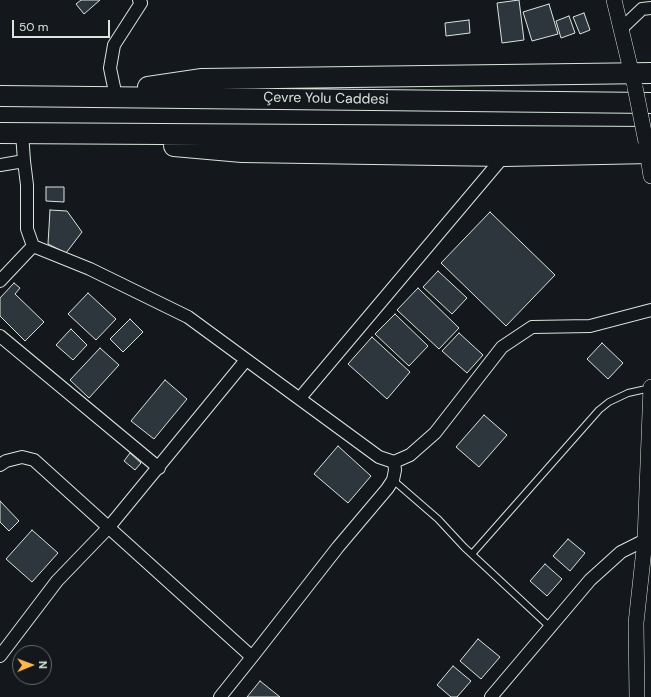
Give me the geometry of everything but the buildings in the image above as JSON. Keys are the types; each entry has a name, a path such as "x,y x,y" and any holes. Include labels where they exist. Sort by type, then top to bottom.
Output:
{"highway":[{"path":"88,96 202,79 639,78"},
{"name":"Çevre Yolu Caddesi","path":"0,96 651,103"},
{"path":"0,133 649,146"},
{"path":"22,133 242,152 504,156 649,146"}],"street":[{"path":"115,92 110,68 114,45 141,3 139,0"},
{"path":"614,0 621,29 639,78 649,146 651,176"},
{"path":"621,29 642,9 651,8"},
{"path":"22,133 26,185 27,228 33,246 90,269 188,318 300,398 379,457 394,462 410,455 435,432 502,347 532,327 590,326 651,310"},
{"path":"300,398 504,156"},
{"path":"0,165 24,161"},
{"path":"0,281 33,246"},
{"path":"0,336 159,468"},
{"path":"0,656 57,582 109,527 159,468 246,360"},
{"path":"637,697 636,623 644,540 651,388"},
{"path":"0,465 6,461 22,457 34,460 252,657"},
{"path":"220,697 338,547 387,489 393,480 395,470 394,462"},
{"path":"491,697 590,580 621,552 644,540"}],"lane":[{"path":"472,554 599,410 609,402 623,395 651,388"},
{"path":"393,480 438,519 472,554 550,627"}]}
